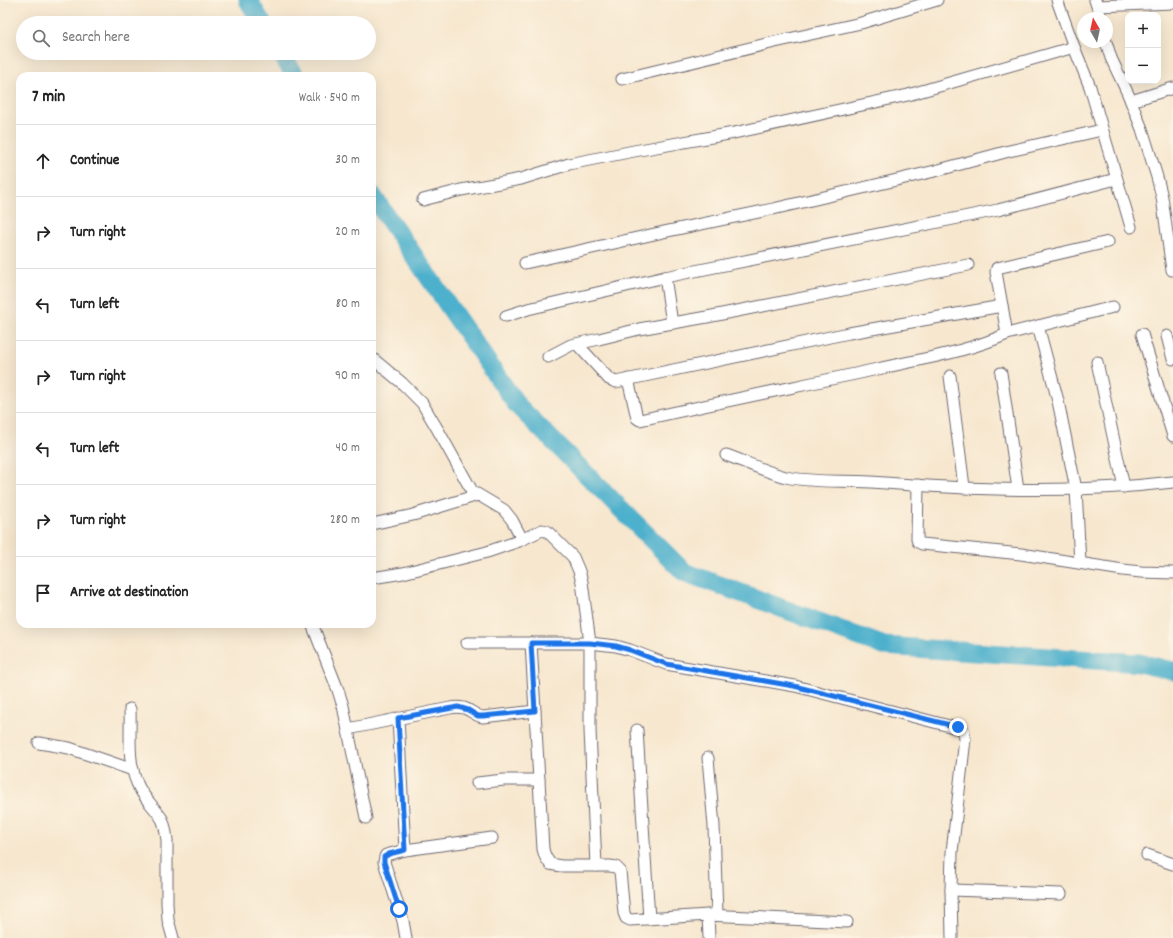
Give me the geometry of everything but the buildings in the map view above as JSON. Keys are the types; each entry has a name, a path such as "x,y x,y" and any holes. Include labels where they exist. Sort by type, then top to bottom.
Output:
{"street":[{"path":"622,79 861,23 937,0"},
{"path":"1057,0 1090,87 1131,227"},
{"path":"1096,3 1173,3"},
{"path":"423,200 461,190 521,179 569,164 734,133 908,95 1074,47"},
{"path":"1108,48 1111,58 1131,100 1157,177 1162,196 1172,270"},
{"path":"1131,100 1173,88"},
{"path":"525,263 773,209 936,171 1008,151 1102,130"},
{"path":"506,316 528,309 665,277 998,210 1116,179"},
{"path":"1007,334 996,272 997,268 1108,242"},
{"path":"548,357 567,347 639,329 707,318 968,265"},
{"path":"665,277 672,323"},
{"path":"577,344 612,380 616,382 849,333 1002,306"},
{"path":"628,379 637,418 640,420 952,352 992,341 1007,334 1113,307"},
{"path":"1038,326 1058,402 1076,489 1080,563"},
{"path":"1142,334 1173,436"},
{"path":"1167,336 1173,359"},
{"path":"376,361 402,383 422,403 470,488 478,495 504,510 512,520 522,539"},
{"path":"1098,362 1124,487"},
{"path":"1001,373 1018,489"},
{"path":"950,376 964,487"},
{"path":"726,455 785,476 800,479 1054,490 1124,487 1173,482"},
{"path":"918,485 917,539 920,544 1021,554 1141,572 1173,572"},
{"path":"376,523 414,515 478,495"},
{"path":"376,577 403,573 487,552 522,539 539,530 545,530 573,557 582,582 590,643 590,730 596,866"},
{"path":"314,628 340,694 366,818"},
{"path":"467,643 590,643 616,646 666,664 794,686 961,728 964,732 965,739 952,852 952,938"},
{"path":"531,643 543,849 550,864 614,866 620,872 624,913 626,918 633,920 713,915 847,922"},
{"path":"348,729 458,707 468,710 478,716 535,711"},
{"path":"130,709 131,761 137,784 142,795 161,817 166,830 167,903 168,920 172,938"},
{"path":"398,718 405,850"},
{"path":"637,730 649,919"},
{"path":"39,743 69,748 133,770"},
{"path":"708,758 714,826 713,915 709,938"},
{"path":"477,783 504,780 539,780"},
{"path":"406,938 403,921 384,862 384,857 389,854 405,850 492,838"},
{"path":"1147,855 1173,864"},
{"path":"951,890 1061,894"}],"waterway":[{"path":"248,0 258,16"},
{"path":"285,60 293,72"},
{"path":"376,201 517,405 684,572 884,646 1139,663 1173,671"}],"route":[{"path":"399,909 384,862 384,857 386,855 405,850 398,718 458,707 468,710 478,716 535,711 531,643 590,643 616,646 666,664 794,686 958,727"}]}
